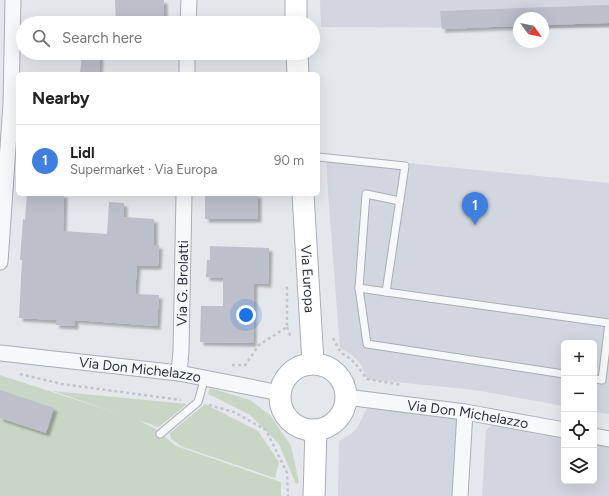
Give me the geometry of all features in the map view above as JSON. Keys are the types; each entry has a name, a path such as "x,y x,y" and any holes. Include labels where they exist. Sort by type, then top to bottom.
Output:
{"main road":[{"path":"296,0 296,16"},
{"path":"297,60 298,72"},
{"name":"Via Europa","path":"303,196 313,363"},
{"path":"313,363 324,365 333,370 343,382 346,397 345,407 334,423 325,428 316,430 297,426 289,420 283,412 280,403 282,383 288,375 295,368 304,364 313,363"},
{"path":"314,496 316,430"}],"street":[{"path":"0,262 11,104 12,0"},
{"path":"188,16 189,0"},
{"path":"186,72 187,60"},
{"name":"Via G. Brolatti","path":"179,373 181,351 184,196"},
{"name":"Via Don Michelazzo","path":"0,353 179,373 280,393"},
{"name":"Via Don Michelazzo","path":"346,397 465,412 561,429"},
{"path":"460,496 465,412"},
{"path":"597,437 609,439"}],"lane":[{"path":"320,158 406,166 386,292"},
{"path":"400,201 366,194 359,288 368,344 561,374"},
{"path":"359,288 609,324 602,380 597,379"},
{"path":"160,434 198,402 205,377"}],"path":[{"path":"287,280 287,327 290,335 332,336 341,353 347,356 355,364 367,379 404,386"},
{"path":"230,365 245,365 259,345 287,327"},
{"path":"15,373 62,384 198,402 234,412 266,430 287,474 288,496"}],"shaded area":[{"path":"320,0 609,0 609,28 549,28 549,12 513,12 513,28 321,27"},
{"path":"326,155 609,183 609,414 597,412 597,340 561,340 561,405 475,390 367,379 360,363 351,354 340,348"},
{"path":"367,408 458,417 454,496 338,496 339,441 351,434 357,428"},
{"path":"495,423 561,434 561,484 597,484 597,441 609,443 609,496 482,496 486,430"}],"green space":[{"path":"0,375 120,414 53,391 187,404 159,427 138,420 154,428 176,446 281,482 281,496 0,496"},
{"path":"210,388 250,400 270,415 291,446 299,483 296,484 279,444 250,415 208,394"},
{"path":"205,404 258,431 279,462 275,478 183,447 171,439 170,433"}],"building":[{"path":"115,0 164,0 164,16 116,16"},
{"path":"609,5 609,23 549,25 549,12 513,12 513,26 442,29 440,11"},
{"path":"81,60 100,60 99,72 80,72"},
{"path":"27,196 64,196 63,231 107,234 109,202 124,203 124,217 154,219 154,245 159,245 158,266 137,266 135,294 159,295 157,326 75,320 75,326 56,325 56,320 19,318 22,260 20,260 23,219 25,220"},
{"path":"205,196 258,196 258,219 205,219"},
{"path":"210,246 269,248 268,284 254,283 253,343 200,342 201,306 223,306 223,278 206,277 207,260 210,260"},
{"path":"0,390 54,408 46,433 0,418"}],"place":[{"name":"Lidl","path":"475,225"}]}
